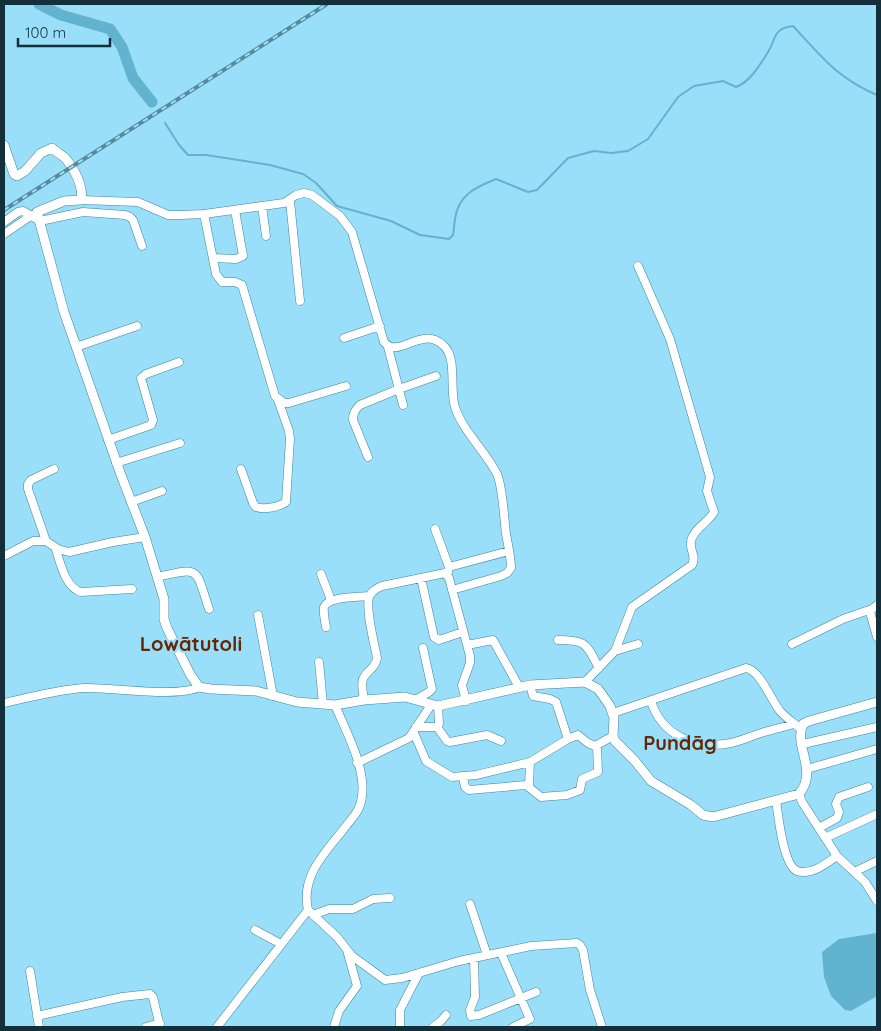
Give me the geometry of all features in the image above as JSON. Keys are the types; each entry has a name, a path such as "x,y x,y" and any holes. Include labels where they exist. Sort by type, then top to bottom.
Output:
{"street":[{"path":"4,145 6,158 14,174 17,176 25,171 41,153 52,148 66,159 75,175 83,193 81,200"},
{"path":"199,687 190,674 167,628 164,619 164,598 145,538 116,463 64,312 37,212 64,201 81,200 138,202 168,215 204,214 290,201 296,195 304,193 312,195 340,216 352,232 384,342 388,346 403,405"},
{"path":"290,201 300,301"},
{"path":"262,206 266,236"},
{"path":"213,258 236,259 243,256 235,210"},
{"path":"4,222 18,212 23,211 40,221 83,212 125,216 133,220 142,246"},
{"path":"204,214 218,279 222,282 235,282 242,285 275,396 289,431 286,502 266,508 256,507 253,504 241,469"},
{"path":"4,234 32,215"},
{"path":"585,682 615,651 632,607 692,565 694,557 691,545 692,538 714,512 707,491 710,477 670,339 638,266"},
{"path":"76,347 137,326"},
{"path":"344,338 380,326"},
{"path":"388,346 393,348 421,338 429,338 436,340 448,351 451,360 455,407 499,480 511,568 501,576 452,590"},
{"path":"108,440 151,425 153,420 141,378 146,374 179,362"},
{"path":"368,457 353,420 353,414 360,405 399,388 436,376"},
{"path":"278,400 289,403 346,386"},
{"path":"116,463 180,444"},
{"path":"54,469 31,480 28,484 28,489 46,541 55,548 69,552 113,542 145,538"},
{"path":"131,502 162,490"},
{"path":"435,529 467,645 470,663 462,685 466,701"},
{"path":"4,556 33,541 46,541"},
{"path":"55,548 69,582 76,591 132,590"},
{"path":"326,627 324,609 325,605 331,600 369,596 382,586 444,573 509,551"},
{"path":"157,577 187,570 194,572 198,576 209,609"},
{"path":"321,574 331,600"},
{"path":"421,578 434,637 439,640 463,632"},
{"path":"364,700 362,682 364,676 375,666 377,658 368,606 369,596"},
{"path":"874,607 871,618 877,637"},
{"path":"792,644 843,619 874,607"},
{"path":"258,615 273,696"},
{"path":"467,645 493,640 519,687"},
{"path":"558,640 575,640 589,645 599,668"},
{"path":"615,651 638,644"},
{"path":"417,699 432,689 423,648"},
{"path":"319,662 322,704"},
{"path":"4,702 84,688 166,691 189,690 199,687 256,691 286,700 322,704 335,705 364,700 405,697 417,699 435,706 466,701 530,685 585,682 598,688 613,713 613,736 615,741 630,755 652,781 707,817 720,816 799,794 806,781 808,769 798,726 779,709 757,675 750,668 742,669 613,713"},
{"path":"530,685 533,696 556,702 568,738"},
{"path":"650,700 653,709 666,727 684,740 718,744 731,743 798,726 809,721 877,702"},
{"path":"335,705 358,762 363,794 360,808 315,866 309,879 306,897 310,912 337,937 352,956 385,980 402,978 487,955 544,944 572,942 580,945 590,990 602,1027"},
{"path":"435,706 439,723 438,728 446,741 450,742 487,735 501,741"},
{"path":"358,762 409,738 435,706"},
{"path":"802,744 877,727"},
{"path":"415,730 438,728"},
{"path":"415,730 426,761 452,777 463,777 530,762 568,738 578,735 591,746 597,745 613,736"},
{"path":"463,777 468,790 529,786 541,797 567,796 577,792 582,786 582,779 598,772 597,745"},
{"path":"808,769 877,749"},
{"path":"529,786 530,762"},
{"path":"818,828 839,816 836,804 839,798 868,787"},
{"path":"799,794 818,828 837,856 865,882 877,901"},
{"path":"776,800 784,847 794,868 800,871 818,868 837,856"},
{"path":"825,838 875,815"},
{"path":"854,872 877,861"},
{"path":"217,1027 281,944 310,912 353,909 373,899 390,898"},
{"path":"470,904 487,955"},
{"path":"255,930 281,944"},
{"path":"334,1027 340,1010 354,992 357,984 346,948"},
{"path":"502,953 533,1027"},
{"path":"474,958 475,997 470,1010 471,1016 479,1015 536,992"},
{"path":"30,971 39,1027"},
{"path":"400,1027 400,1010 419,972"},
{"path":"37,1016 122,996 150,994 153,998 160,1025 146,1027"},
{"path":"432,1027 446,1015"},
{"path":"513,1027 530,1019"}],"water":[{"path":"877,933 877,996 851,1011 845,1010 831,996 824,977 822,952 839,939"}],"waterway":[{"path":"39,4 61,15 110,29 122,47 133,78 152,102"},
{"path":"165,123 188,155 206,155 270,165 303,174 316,183 337,206 391,221 420,235 449,239 453,235 455,219 460,204 475,189 496,179 528,192 537,190 568,158 594,151 611,153 628,151 648,139 678,97 694,86 723,81 736,87 741,85 762,62 778,32 787,27 793,26 840,74 877,95"}],"railway":[{"path":"4,210 327,4"}],"district":[{"name":"Lowātutoli","path":"191,643"},
{"name":"Pundāg","path":"680,742"}]}
